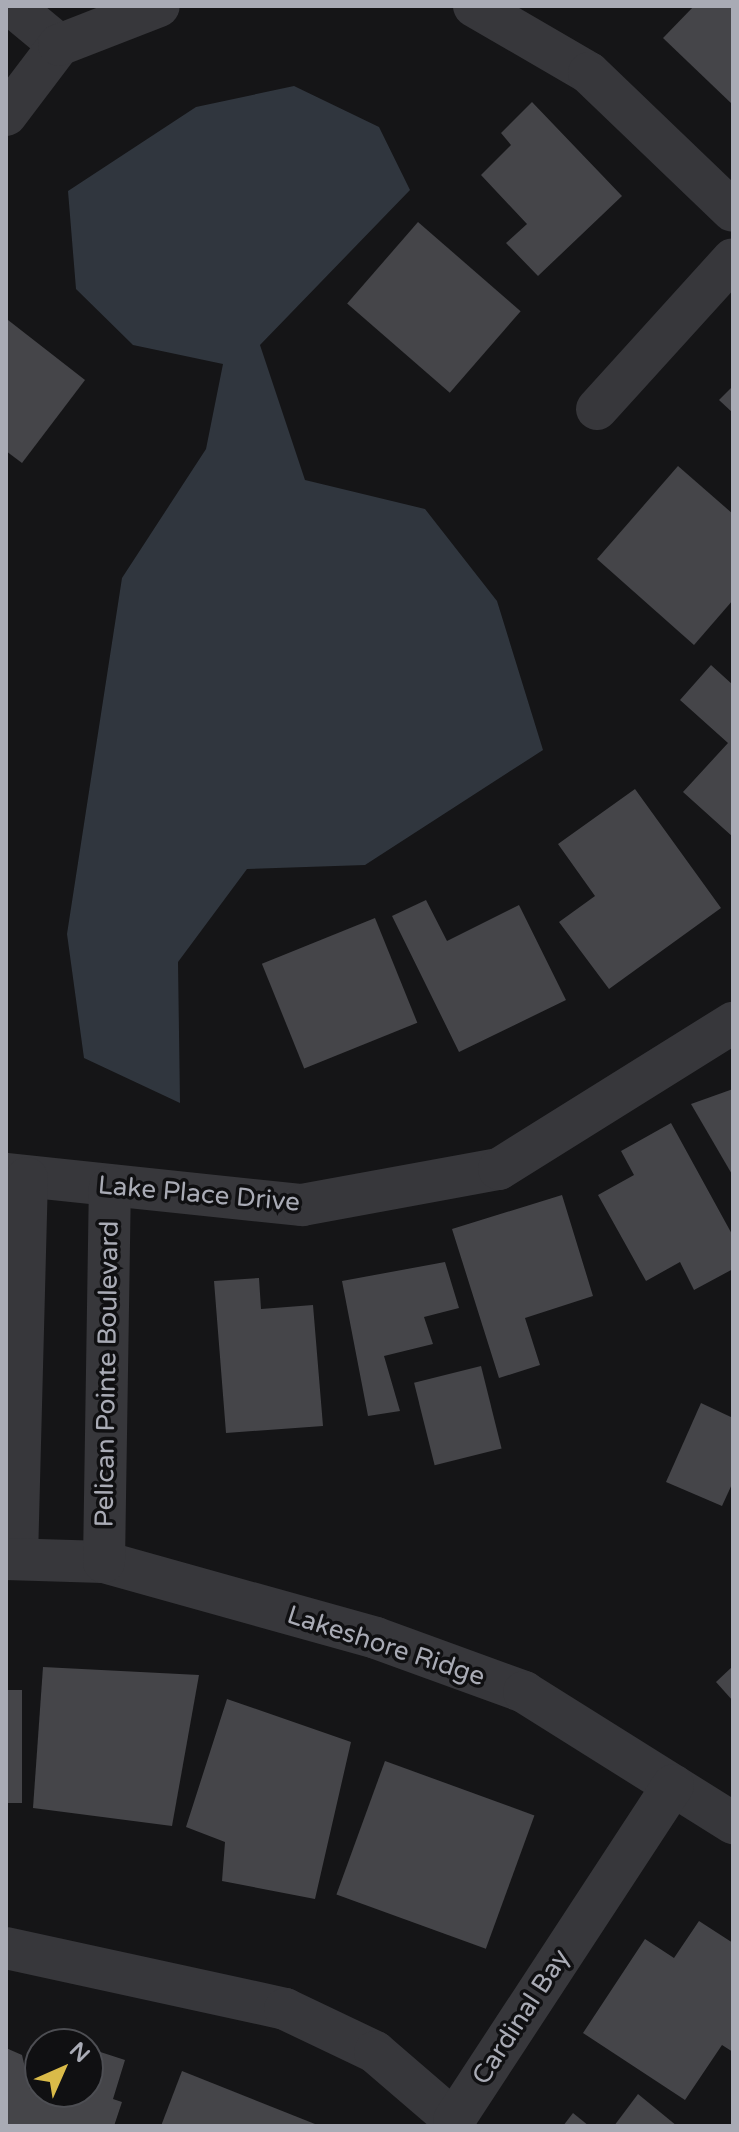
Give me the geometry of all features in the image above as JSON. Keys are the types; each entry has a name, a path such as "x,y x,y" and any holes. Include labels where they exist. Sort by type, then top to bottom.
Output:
{"street":[{"path":"12,6 59,45"},
{"path":"6,115 59,45 159,6"},
{"path":"474,6 589,73 733,211"},
{"path":"597,409 733,259"},
{"name":"Lake Place Drive","path":"16,1176 302,1205 499,1169 733,1023"},
{"path":"11,1559 16,1176"},
{"name":"Pelican Pointe Boulevard","path":"104,1562 110,1187"},
{"name":"Lakeshore Ridge","path":"11,1559 104,1562 376,1638 524,1692 733,1823"},
{"name":"Cardinal Bay","path":"6,1948 285,2009 375,2052 454,2120 673,1785"}],"shaded area":[{"path":"294,86 379,127 410,190 260,345 305,480 425,509 497,601 543,750 365,865 247,869 178,962 180,1103 84,1058 67,934 122,578 206,449 223,364 133,345 76,289 68,191 196,107"}],"building":[{"path":"694,6 733,6 733,105 663,38"},
{"path":"532,102 622,196 538,276 506,243 527,224 481,175 511,145 501,133"},
{"path":"418,222 521,311 450,393 347,304"},
{"path":"8,320 85,380 22,463 6,451"},
{"path":"733,386 733,413 719,400"},
{"path":"678,466 733,514 733,600 694,645 597,559"},
{"path":"711,665 733,685 733,837 683,792 728,743 680,700"},
{"path":"635,789 721,908 609,989 559,922 595,896 558,844"},
{"path":"426,900 447,941 519,905 566,1000 459,1052 392,916"},
{"path":"375,918 417,1023 304,1068 262,964"},
{"path":"733,1089 733,1176 691,1104"},
{"path":"671,1123 733,1236 733,1269 694,1290 680,1262 646,1281 598,1195 634,1175 621,1151"},
{"path":"562,1195 593,1296 525,1318 540,1365 499,1378 452,1229"},
{"path":"445,1262 459,1308 424,1317 433,1344 384,1356 400,1411 368,1416 342,1281"},
{"path":"259,1278 261,1309 313,1305 323,1426 226,1433 214,1281"},
{"path":"481,1366 502,1448 435,1465 414,1383"},
{"path":"701,1403 733,1418 733,1482 722,1506 666,1482"},
{"path":"733,1666 733,1701 716,1682"},
{"path":"43,1667 199,1675 172,1826 33,1808"},
{"path":"6,1690 22,1690 22,1803 6,1803"},
{"path":"227,1699 351,1742 315,1899 222,1881 225,1842 186,1827"},
{"path":"385,1761 534,1815 486,1949 336,1894"},
{"path":"699,1921 733,1943 733,2052 722,2045 685,2100 583,2033 645,1939 674,1958"},
{"path":"6,2048 22,2055 24,2108 104,2108 104,2053 125,2060 113,2099 122,2102 114,2126 6,2126"},
{"path":"182,2071 320,2126 161,2126"},
{"path":"638,2094 677,2126 614,2126"},
{"path":"573,2113 589,2126 563,2126"}]}
